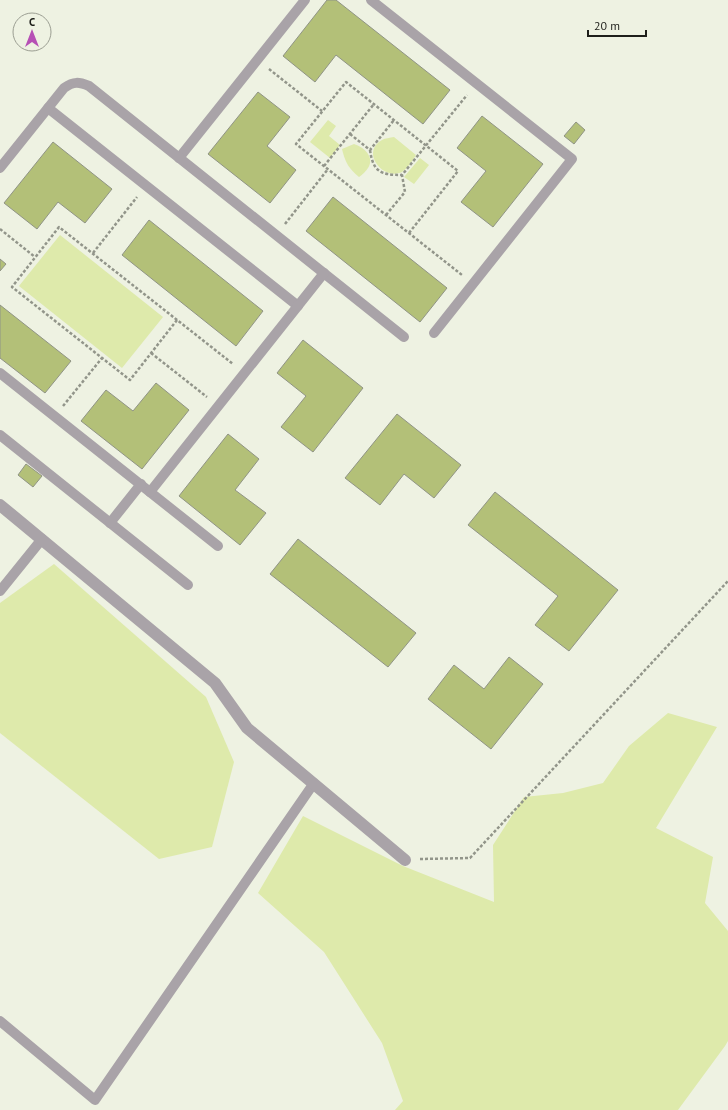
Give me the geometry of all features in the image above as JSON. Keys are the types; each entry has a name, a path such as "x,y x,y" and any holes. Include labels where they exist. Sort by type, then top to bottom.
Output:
{"street":[{"path":"0,505 215,683 247,728 405,860"}],"lane":[{"path":"180,158 305,0"},
{"path":"371,0 572,160 434,333"},
{"path":"0,168 64,88 71,83 79,82 89,86 404,337"},
{"path":"48,108 298,306"},
{"path":"150,492 324,273"},
{"path":"0,373 218,546"},
{"path":"0,435 188,585"},
{"path":"110,523 141,484"},
{"path":"0,591 42,539"},
{"path":"0,1022 95,1100 314,784"}],"path":[{"path":"272,71 322,111"},
{"path":"409,233 458,171 346,82 296,144 463,276"},
{"path":"386,215 405,192 402,175 463,100"},
{"path":"324,166 374,104"},
{"path":"370,150 394,120"},
{"path":"350,134 370,150 373,166 380,172 402,175"},
{"path":"289,219 328,169"},
{"path":"93,253 132,204"},
{"path":"177,320 130,380 12,286 60,226 93,253 177,320 228,361"},
{"path":"0,229 35,257"},
{"path":"151,353 202,394"},
{"path":"62,408 102,358"},
{"path":"405,860 470,858 728,581"}],"green space":[{"path":"328,120 336,126 329,136 340,145 330,158 310,142"},
{"path":"394,137 416,155 404,171 395,174 382,169 377,164 373,151 376,145 382,140"},
{"path":"354,144 365,150 370,160 368,168 359,177 348,165 342,149"},
{"path":"420,158 429,165 414,184 404,177"},
{"path":"60,235 163,317 122,368 19,286"},
{"path":"54,564 206,697 234,762 212,847 159,859 0,733 0,603"},
{"path":"668,713 717,727 656,828 713,857 705,903 728,931 728,1041 725,1046 678,1110 395,1110 403,1101 382,1043 324,952 258,893 303,816 403,866 494,902 493,845 524,797 563,793 603,783 629,746"}],"building":[{"path":"327,0 336,0 450,90 423,124 336,55 315,82 283,56"},
{"path":"258,92 290,117 267,146 296,170 270,203 208,154"},
{"path":"482,116 543,164 493,227 461,202 486,171 457,148"},
{"path":"576,122 585,130 574,144 564,136"},
{"path":"53,142 112,189 85,223 58,202 37,229 4,203"},
{"path":"333,197 447,288 420,322 306,231"},
{"path":"149,220 263,311 236,346 122,255"},
{"path":"0,259 6,264 0,271"},
{"path":"0,305 71,361 45,393 0,358"},
{"path":"303,340 363,388 313,452 281,427 306,396 277,373"},
{"path":"156,383 189,410 142,469 81,421 106,390 133,411"},
{"path":"397,414 461,465 434,498 404,474 380,505 345,478"},
{"path":"228,434 259,459 235,490 266,513 240,545 179,496"},
{"path":"26,464 42,476 33,487 18,475"},
{"path":"495,492 618,590 569,651 535,625 558,596 468,525"},
{"path":"298,539 416,633 388,667 270,574"},
{"path":"509,657 543,684 491,749 428,699 454,665 484,689"}]}
